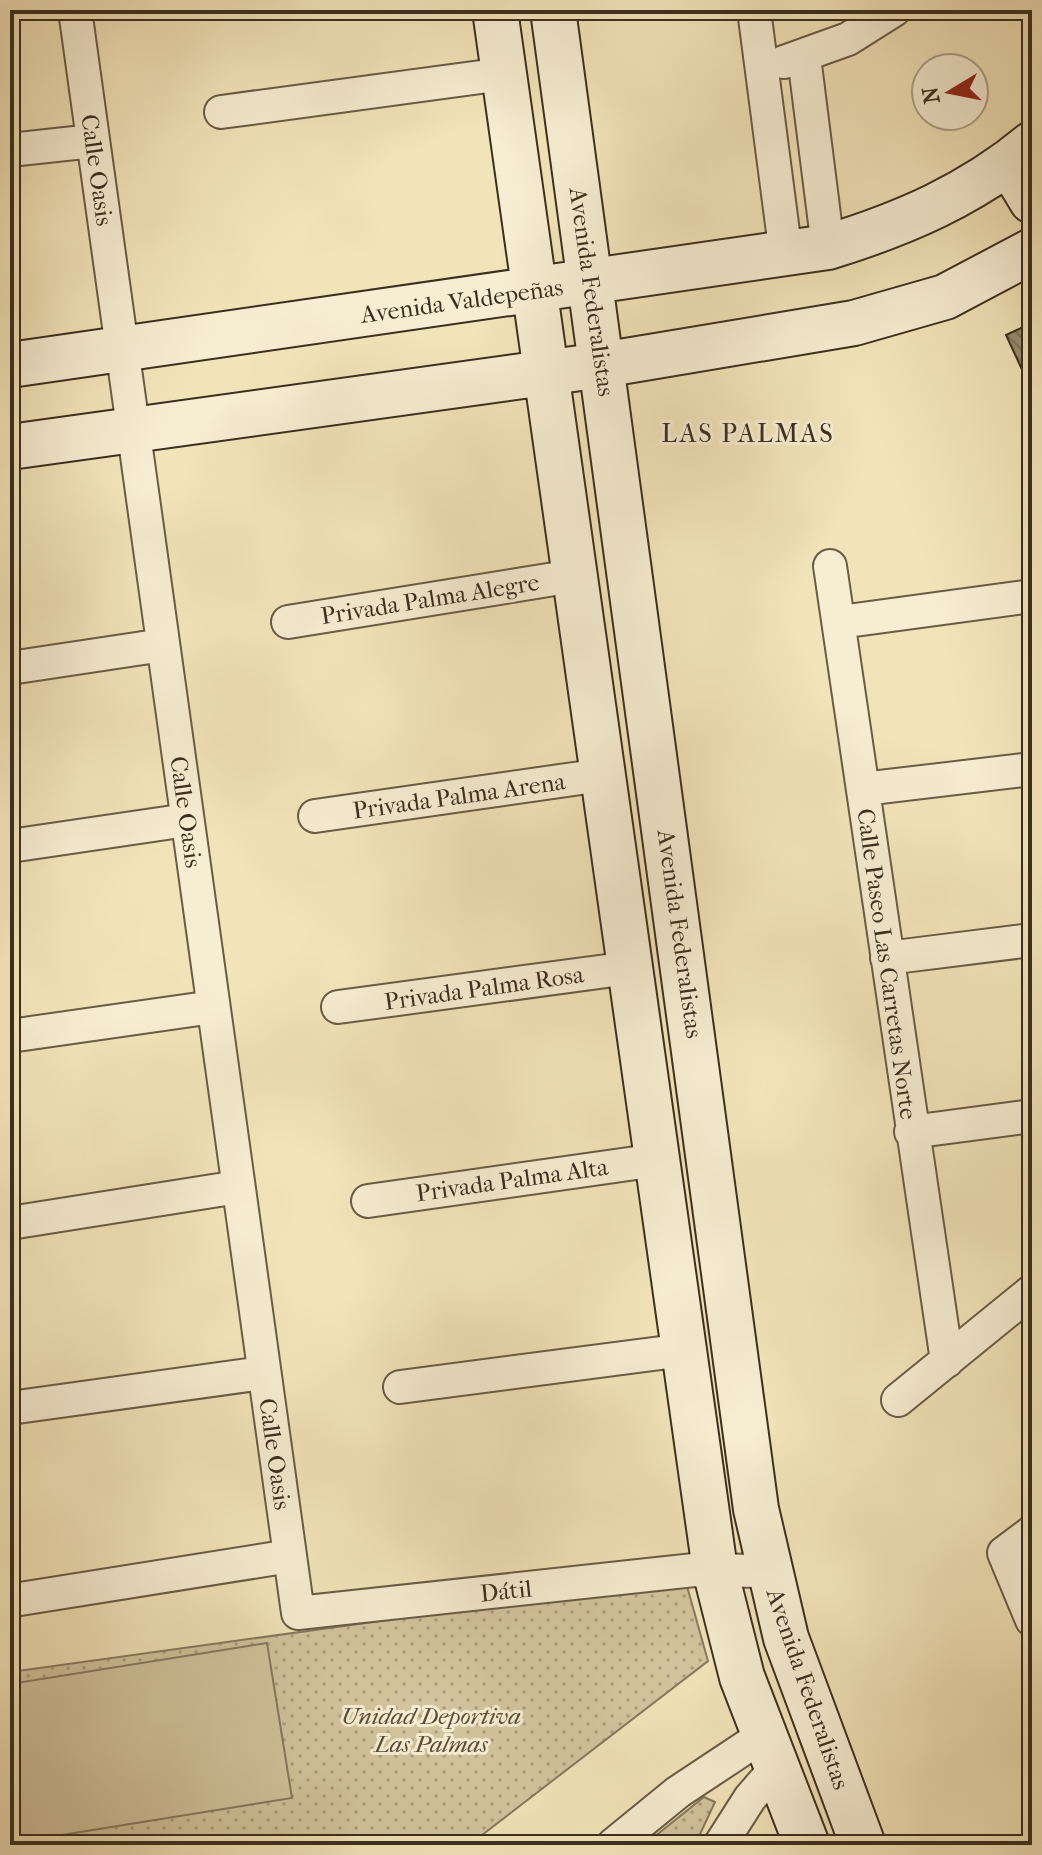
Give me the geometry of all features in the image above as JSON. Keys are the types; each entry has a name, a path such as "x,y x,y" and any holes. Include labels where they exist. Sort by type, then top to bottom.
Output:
{"street":[{"name":"Calle Oasis","path":"75,10 298,1613"},
{"path":"495,10 715,1570 742,1677 807,1845"},
{"name":"Avenida Federalistas","path":"553,10 754,1493 786,1638 863,1845"},
{"path":"754,10 786,255"},
{"path":"762,67 804,57 848,39 894,10"},
{"path":"804,57 828,247"},
{"path":"221,112 503,74"},
{"path":"10,150 93,141"},
{"path":"1020,153 1032,201"},
{"name":"Avenida Valdepeñas","path":"10,365 828,247 890,228 950,201 1020,153"},
{"path":"10,447 544,374 899,312 945,297 1032,251"},
{"name":"Calle Paseo Las Carretas Norte","path":"830,566 947,1361"},
{"name":"Privada Palma Alegre","path":"288,622 573,576"},
{"path":"840,622 1032,596"},
{"path":"10,668 163,645"},
{"path":"863,789 1032,769"},
{"name":"Privada Palma Arena","path":"315,816 602,775"},
{"path":"10,846 187,820"},
{"path":"887,958 1032,940"},
{"name":"Privada Palma Rosa","path":"338,1007 629,968"},
{"path":"10,1036 213,1007"},
{"path":"911,1132 1032,1116"},
{"name":"Privada Palma Alta","path":"368,1201 657,1160"},
{"path":"10,1223 238,1187"},
{"path":"898,1400 1032,1291"},
{"path":"400,1387 684,1350"},
{"path":"10,1408 263,1373"},
{"path":"1032,1532 1004,1553 1032,1620"},
{"path":"20,1599 290,1556"},
{"name":"Dátil","path":"298,1613 715,1570 769,1571"},
{"path":"613,1845 678,1792 771,1751"},
{"path":"720,1845 750,1798 771,1751"}],"green space":[{"name":"Unidad Deportiva Las Palmas","path":"685,1579 708,1661 469,1845 10,1845 10,1672"},
{"path":"267,1643 292,1798 18,1842 10,1792 10,1684"},
{"path":"704,1797 715,1802 695,1845 644,1845"}],"building":[{"path":"1032,323 1032,391 1006,335"}],"district":[{"name":"LAS PALMAS","path":"748,433"}]}
